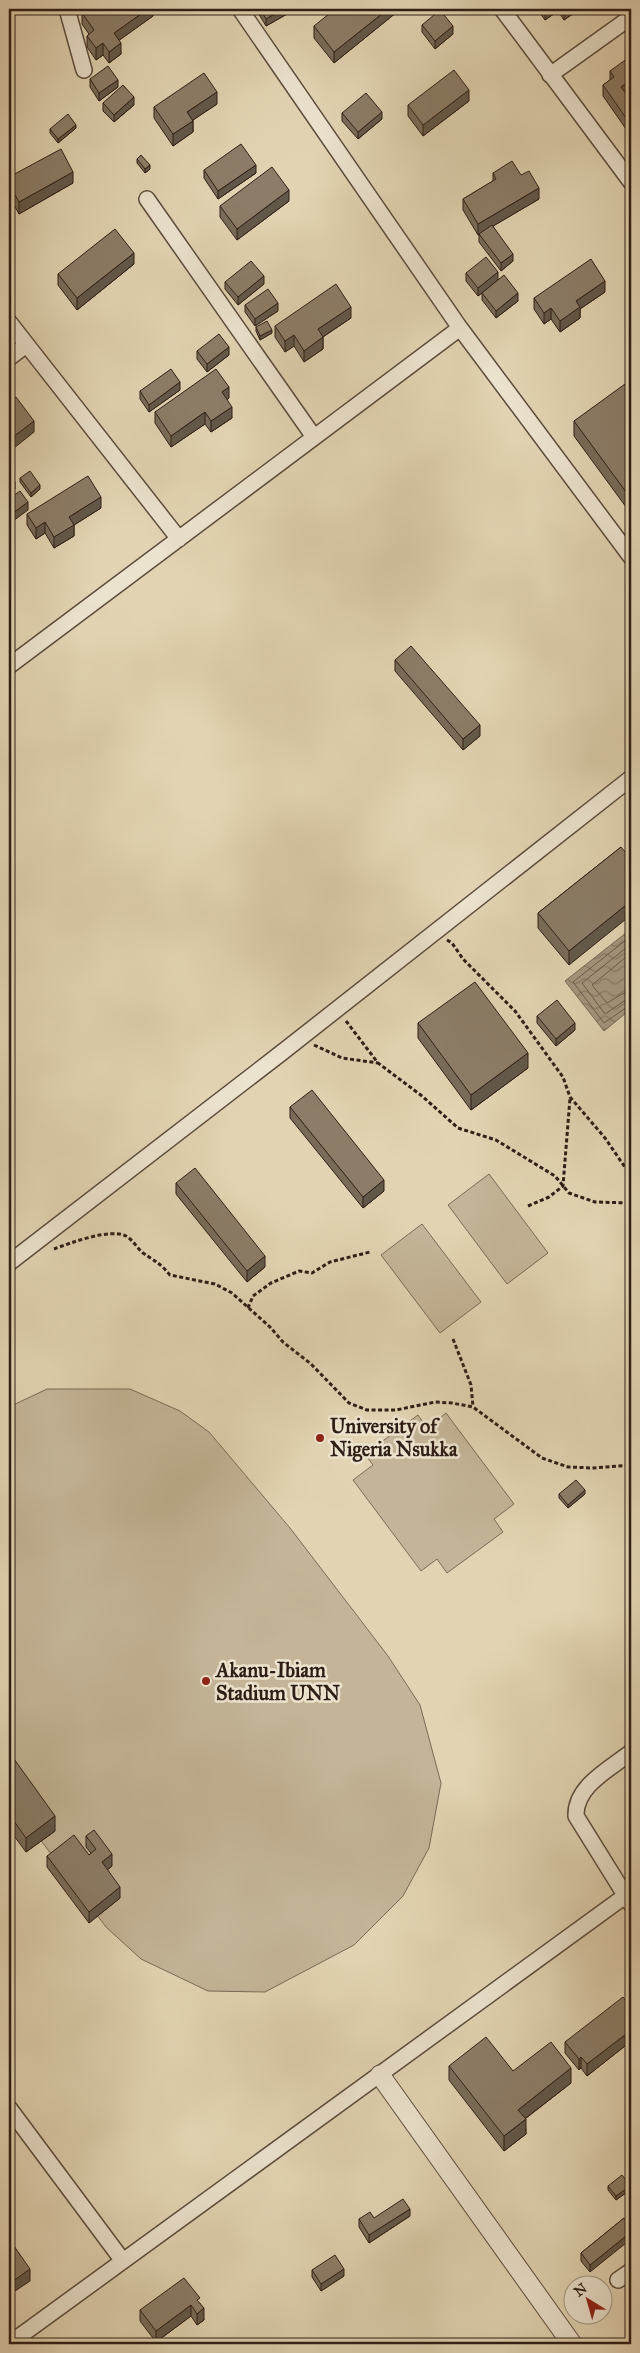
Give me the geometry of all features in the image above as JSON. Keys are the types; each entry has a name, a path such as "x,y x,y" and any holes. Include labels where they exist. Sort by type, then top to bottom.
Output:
{"street":[{"path":"67,9 84,70"},
{"path":"240,9 460,328 631,557"},
{"path":"502,9 631,182"},
{"path":"550,75 631,17"},
{"path":"147,199 314,437"},
{"path":"9,322 179,539"},
{"path":"9,666 460,328"},
{"path":"9,358 26,345"},
{"path":"9,1263 300,1038 631,778"},
{"path":"10,2344 380,2074 628,1900 576,1816 576,1806 582,1792 631,1752"},
{"path":"380,2074 572,2344"},
{"path":"9,2108 123,2261"},
{"path":"618,2280 631,2271"}],"path":[{"path":"433,933 452,943 463,959 515,1011 563,1078 570,1097 605,1138 631,1176"},
{"path":"336,1009 378,1063 422,1096 458,1128 496,1140 555,1176 569,1193 595,1202 631,1203"},
{"path":"300,1038 342,1058 378,1063"},
{"path":"528,1206 550,1198 563,1186 570,1097"},
{"path":"52,1250 89,1238 116,1234 127,1236 143,1253 160,1262 170,1275 214,1284 232,1293 283,1342 311,1364 349,1403 367,1410 396,1410 435,1402 452,1402 473,1407 542,1458 568,1467 593,1468 631,1465"},
{"path":"248,1308 253,1296 270,1283 299,1271 312,1273 330,1262 370,1252"},
{"path":"454,1339 471,1385 473,1407"}],"shaded area":[{"path":"489,1174 548,1253 507,1284 448,1205"},
{"path":"422,1224 481,1302 440,1333 381,1255"},
{"name":"Akanu-Ibiam Stadium UNN","path":"47,1389 130,1389 180,1411 209,1432 290,1528 388,1656 420,1705 441,1783 429,1848 403,1896 354,1945 265,1992 208,1991 141,1959 106,1927 9,1798 9,1407"},
{"path":"446,1413 514,1504 494,1519 503,1532 447,1573 437,1559 421,1571 353,1480 373,1465 365,1454 418,1415 427,1428"}],"water":[{"path":"631,929 631,1009 604,1031 565,981"}],"building":[{"path":"88,9 148,9 114,33 121,43 109,52 103,43 96,48 87,36 94,30 82,13"},
{"path":"260,9 283,9 266,19"},
{"path":"335,9 388,9 334,52 314,26"},
{"path":"440,10 453,26 435,41 422,25"},
{"path":"628,58 631,62 631,80 621,87 631,98 631,114 626,118 603,85 614,77 610,71"},
{"path":"108,66 118,80 99,93 90,79"},
{"path":"454,70 469,90 423,125 408,105"},
{"path":"204,73 217,92 187,112 193,121 173,134 154,107"},
{"path":"123,85 134,97 114,115 103,103"},
{"path":"366,93 382,112 358,132 342,113"},
{"path":"68,114 76,125 58,139 50,129"},
{"path":"241,144 256,165 218,191 204,170"},
{"path":"61,149 73,172 19,202 9,184 9,177"},
{"path":"141,155 150,165 145,169 137,159"},
{"path":"512,161 521,175 529,171 539,188 478,224 463,199 496,179 493,173"},
{"path":"272,167 289,190 237,229 220,206"},
{"path":"492,225 513,254 501,263 479,234"},
{"path":"115,229 134,253 77,298 58,274"},
{"path":"486,257 498,272 478,288 466,273"},
{"path":"591,259 605,281 576,301 580,307 560,321 551,308 544,313 534,298"},
{"path":"251,261 264,276 238,297 225,282"},
{"path":"504,275 518,293 496,311 482,293"},
{"path":"336,284 351,307 318,329 323,337 304,351 294,335 285,341 275,326"},
{"path":"268,289 278,303 255,319 245,305"},
{"path":"267,321 272,330 260,336 256,327"},
{"path":"219,334 229,347 207,364 197,351"},
{"path":"171,369 180,382 149,405 140,391"},
{"path":"216,369 229,387 222,392 232,407 211,421 205,412 171,436 155,412"},
{"path":"625,384 631,392 631,495 629,496 574,421"},
{"path":"16,397 34,421 9,440 9,403"},
{"path":"30,471 40,485 31,493 20,478"},
{"path":"9,474 15,482 9,487"},
{"path":"88,476 101,497 69,517 74,525 54,537 45,522 36,528 27,514"},
{"path":"20,491 28,502 9,516 9,499"},
{"path":"9,568 14,575 9,578"},
{"path":"411,646 480,725 463,739 395,660"},
{"path":"621,847 631,859 631,901 569,951 538,913"},
{"path":"475,982 528,1053 471,1095 418,1023"},
{"path":"557,1000 575,1023 556,1039 537,1016"},
{"path":"312,1090 384,1180 363,1197 290,1107"},
{"path":"195,1168 265,1256 247,1271 176,1183"},
{"path":"576,1480 585,1490 568,1505 559,1494"},
{"path":"9,1752 55,1816 26,1838 9,1814"},
{"path":"94,1830 112,1854 102,1862 120,1887 89,1912 47,1856 74,1835 89,1855 96,1849 86,1836"},
{"path":"623,1997 631,2007 631,2032 587,2064 581,2057 579,2059 565,2042"},
{"path":"486,2037 513,2071 551,2042 571,2068 518,2110 526,2119 504,2136 449,2066"},
{"path":"622,2175 630,2186 616,2196 608,2186"},
{"path":"403,2199 410,2209 369,2235 359,2219 370,2212 374,2218"},
{"path":"624,2218 631,2227 631,2232 590,2265 581,2253"},
{"path":"14,2246 30,2269 9,2284 9,2250"},
{"path":"335,2255 344,2269 321,2284 312,2270"},
{"path":"184,2278 200,2298 197,2300 204,2308 197,2314 191,2305 156,2331 140,2310"}],"place":[{"name":"University of Nigeria Nsukka","path":"320,1438"},
{"name":"Akanu-Ibiam Stadium UNN","path":"206,1681"}]}
